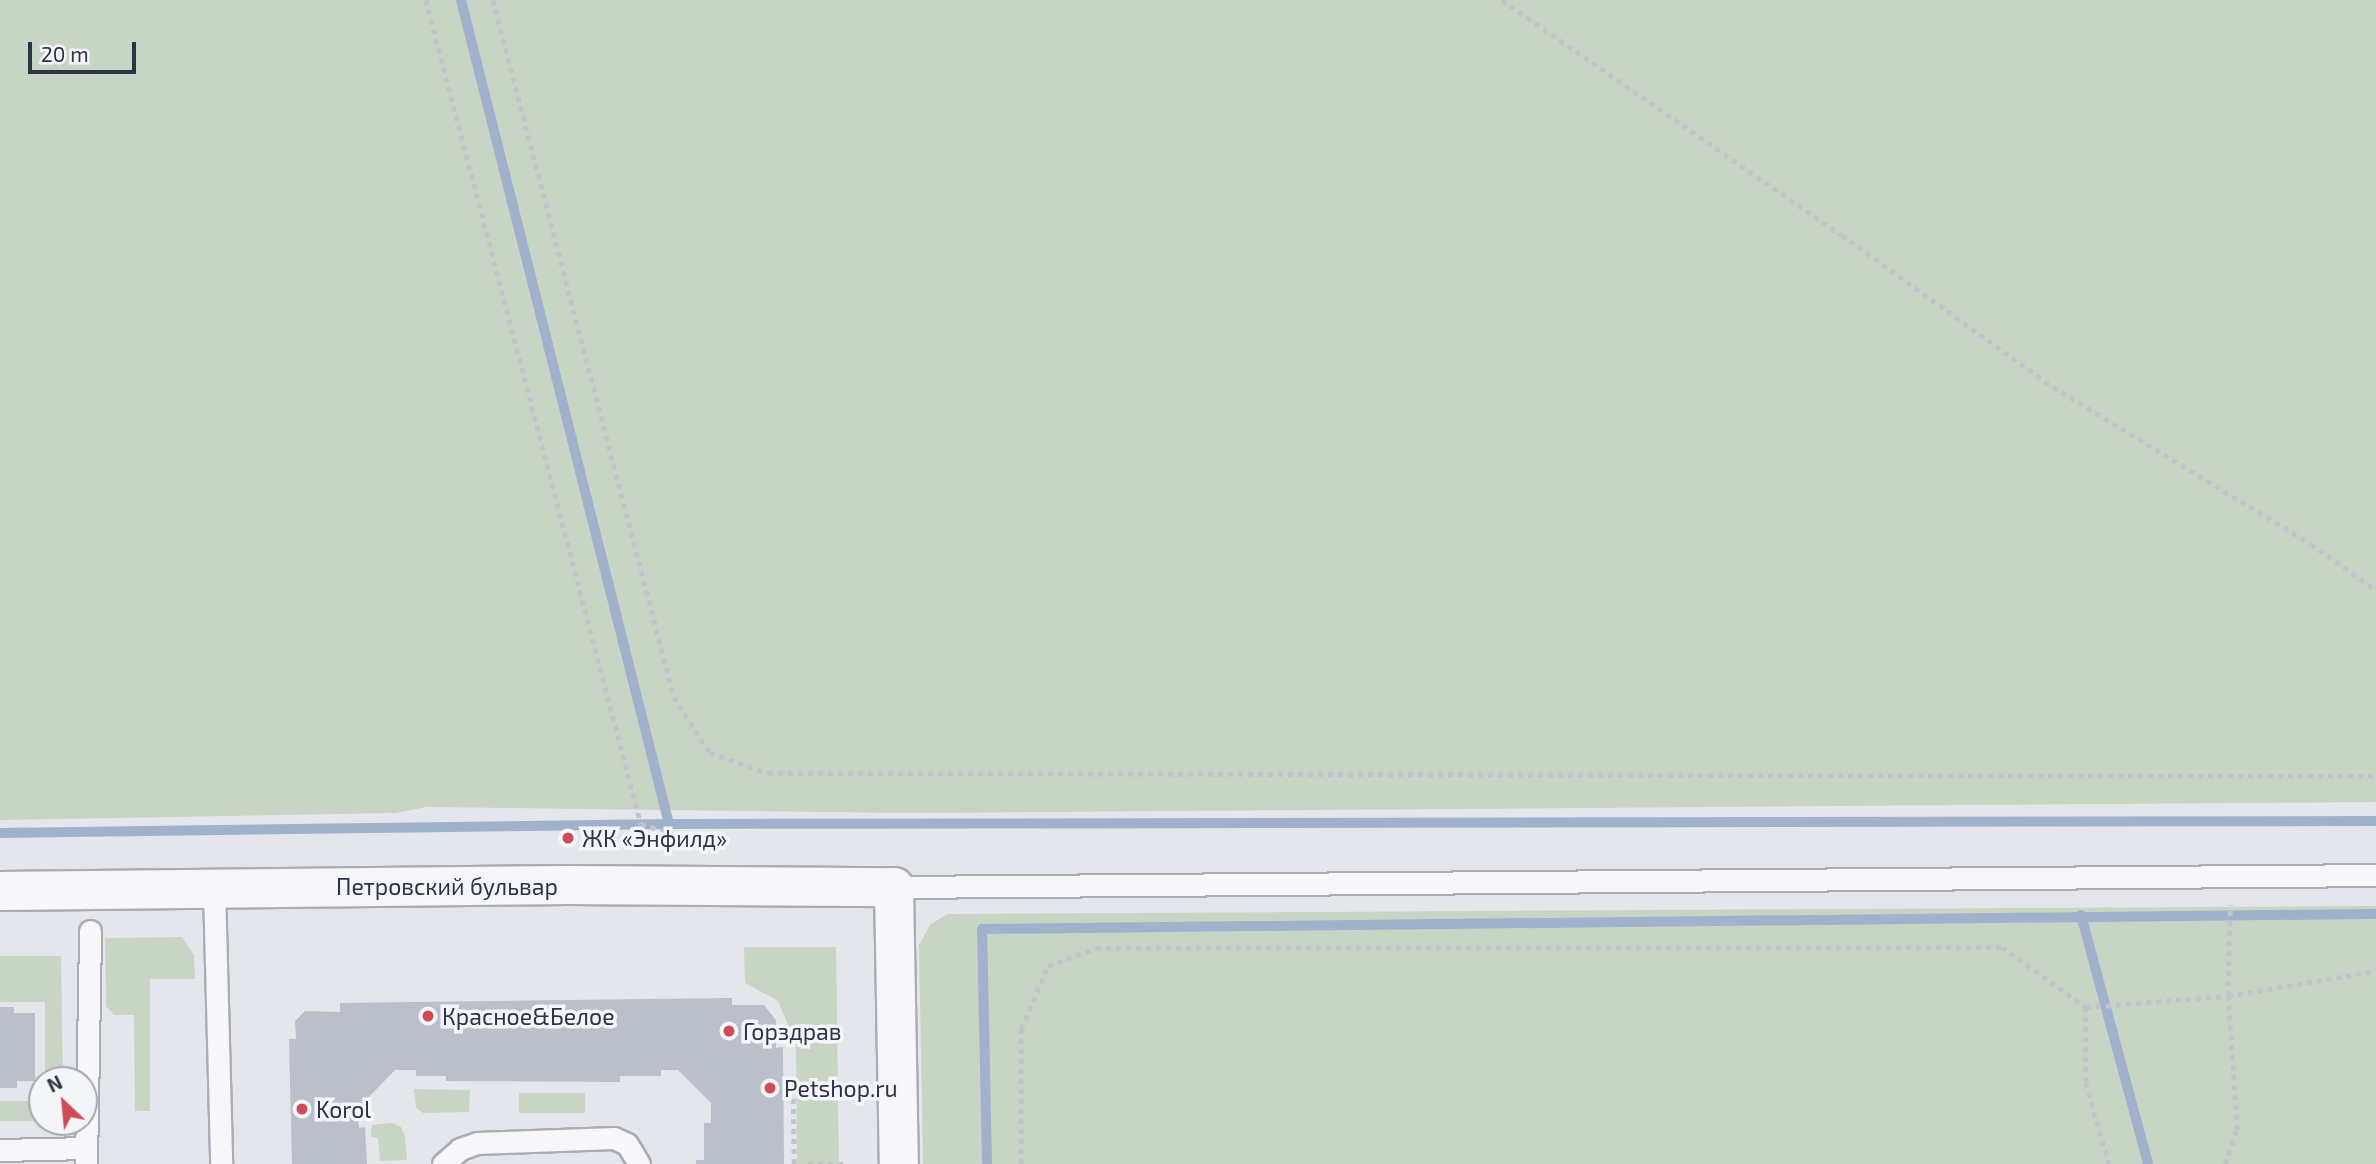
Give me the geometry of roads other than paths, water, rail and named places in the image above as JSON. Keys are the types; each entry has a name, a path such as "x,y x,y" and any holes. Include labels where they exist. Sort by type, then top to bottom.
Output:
{"street":[{"name":"Петровский бульвар","path":"0,891 568,885 894,887"},
{"path":"894,887 899,1164"}],"lane":[{"path":"894,887 2376,875"},
{"path":"214,888 220,1164"},
{"path":"0,1150 86,1156 90,931"},
{"path":"443,1164 460,1149 477,1143 614,1138 627,1144 639,1164"}],"waterway":[{"path":"461,0 669,824"},
{"path":"0,833 669,824 2376,821"},
{"path":"987,1164 982,929 2376,914"},
{"path":"2081,915 2148,1164"}],"place":[{"name":"ЖК «Энфилд»","path":"568,838"},
{"name":"Красное&Белое","path":"428,1016"},
{"name":"Горздрав","path":"729,1031"},
{"name":"Petshop.ru","path":"770,1088"},
{"name":"Korol","path":"302,1109"}]}
